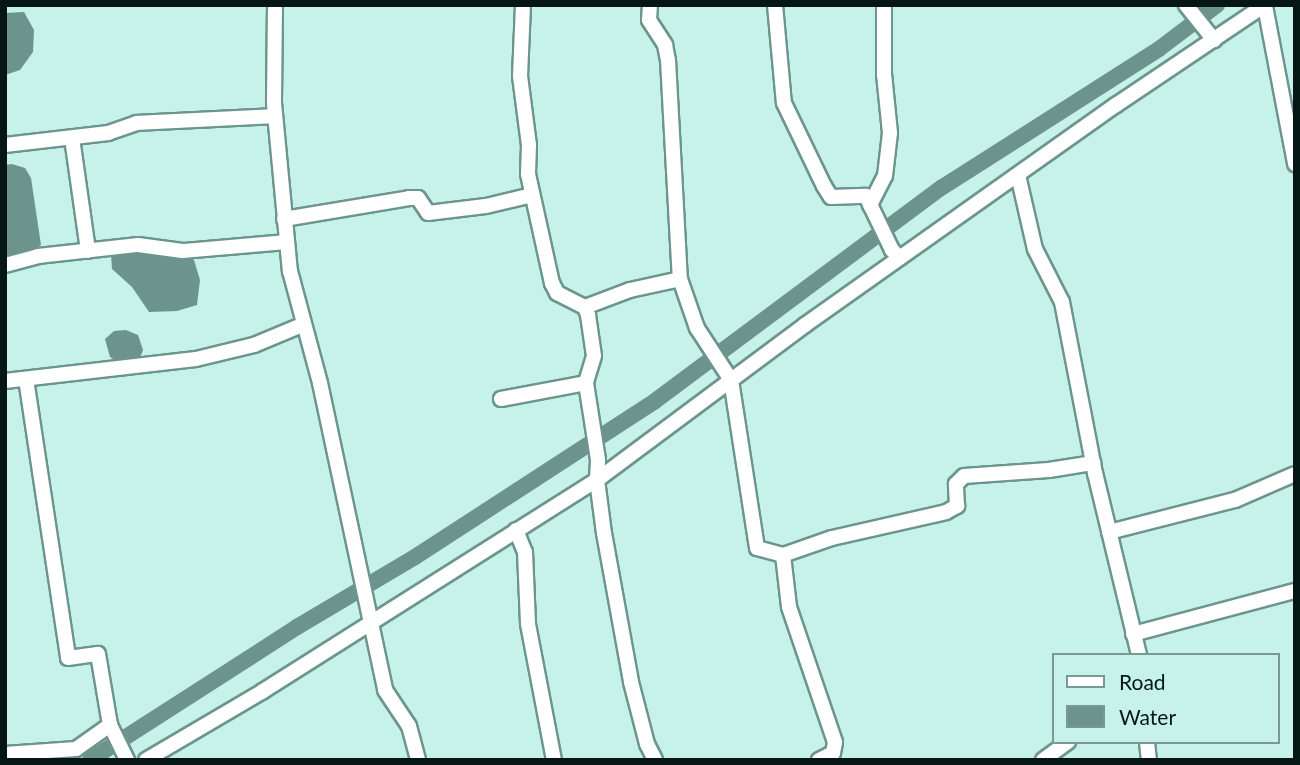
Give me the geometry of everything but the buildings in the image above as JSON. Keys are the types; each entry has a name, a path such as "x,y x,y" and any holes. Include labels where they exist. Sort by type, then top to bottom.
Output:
{"street":[{"path":"275,5 272,53 286,242 302,325 320,383 385,690 408,726 418,760"},
{"path":"523,5 520,76 529,145 528,174 552,283 557,293 585,307 630,290 680,279"},
{"path":"650,5 649,20 665,45 668,60 680,279 702,336 726,375 757,548 783,555 832,538 946,512 957,506 956,484 964,476 1049,470 1093,463"},
{"path":"775,5 782,91 790,117 831,197 866,196 896,254"},
{"path":"870,205 885,176 890,133 884,74 884,5"},
{"path":"1186,5 1214,40"},
{"path":"146,760 263,691 597,480 726,375 896,254 1018,175 1265,6 1294,157"},
{"path":"5,145 108,133 137,123 275,116"},
{"path":"72,138 88,251"},
{"path":"1018,175 1035,249 1062,302 1093,463 1138,653"},
{"path":"284,219 410,198 418,198 428,213 486,206 532,195"},
{"path":"5,265 38,256 138,245 183,251 286,242"},
{"path":"585,307 594,356 586,383 618,621 647,744 655,760"},
{"path":"5,381 196,359 254,345 302,325"},
{"path":"26,379 68,658 98,654 111,726 127,759"},
{"path":"501,399 586,383"},
{"path":"1109,532 1235,500 1295,474"},
{"path":"516,530 525,552 528,624 554,760"},
{"path":"783,555 789,607 835,742 833,753 819,760"},
{"path":"1133,634 1295,591"},
{"path":"5,754 76,749 111,726"},
{"path":"1044,759 1065,744"}],"water":[{"path":"24,12 34,30 33,52 20,70 5,75 5,13"},
{"path":"5,165 25,168 31,178 41,245 28,253 5,258"},
{"path":"133,251 186,256 194,260 200,280 197,305 177,311 149,312 132,287 112,269 111,255"},
{"path":"126,330 138,335 143,350 140,358 118,362 110,357 105,339 114,331"}],"waterway":[{"path":"90,760 297,627 415,557 655,401 941,188 1159,49 1217,5"}]}
